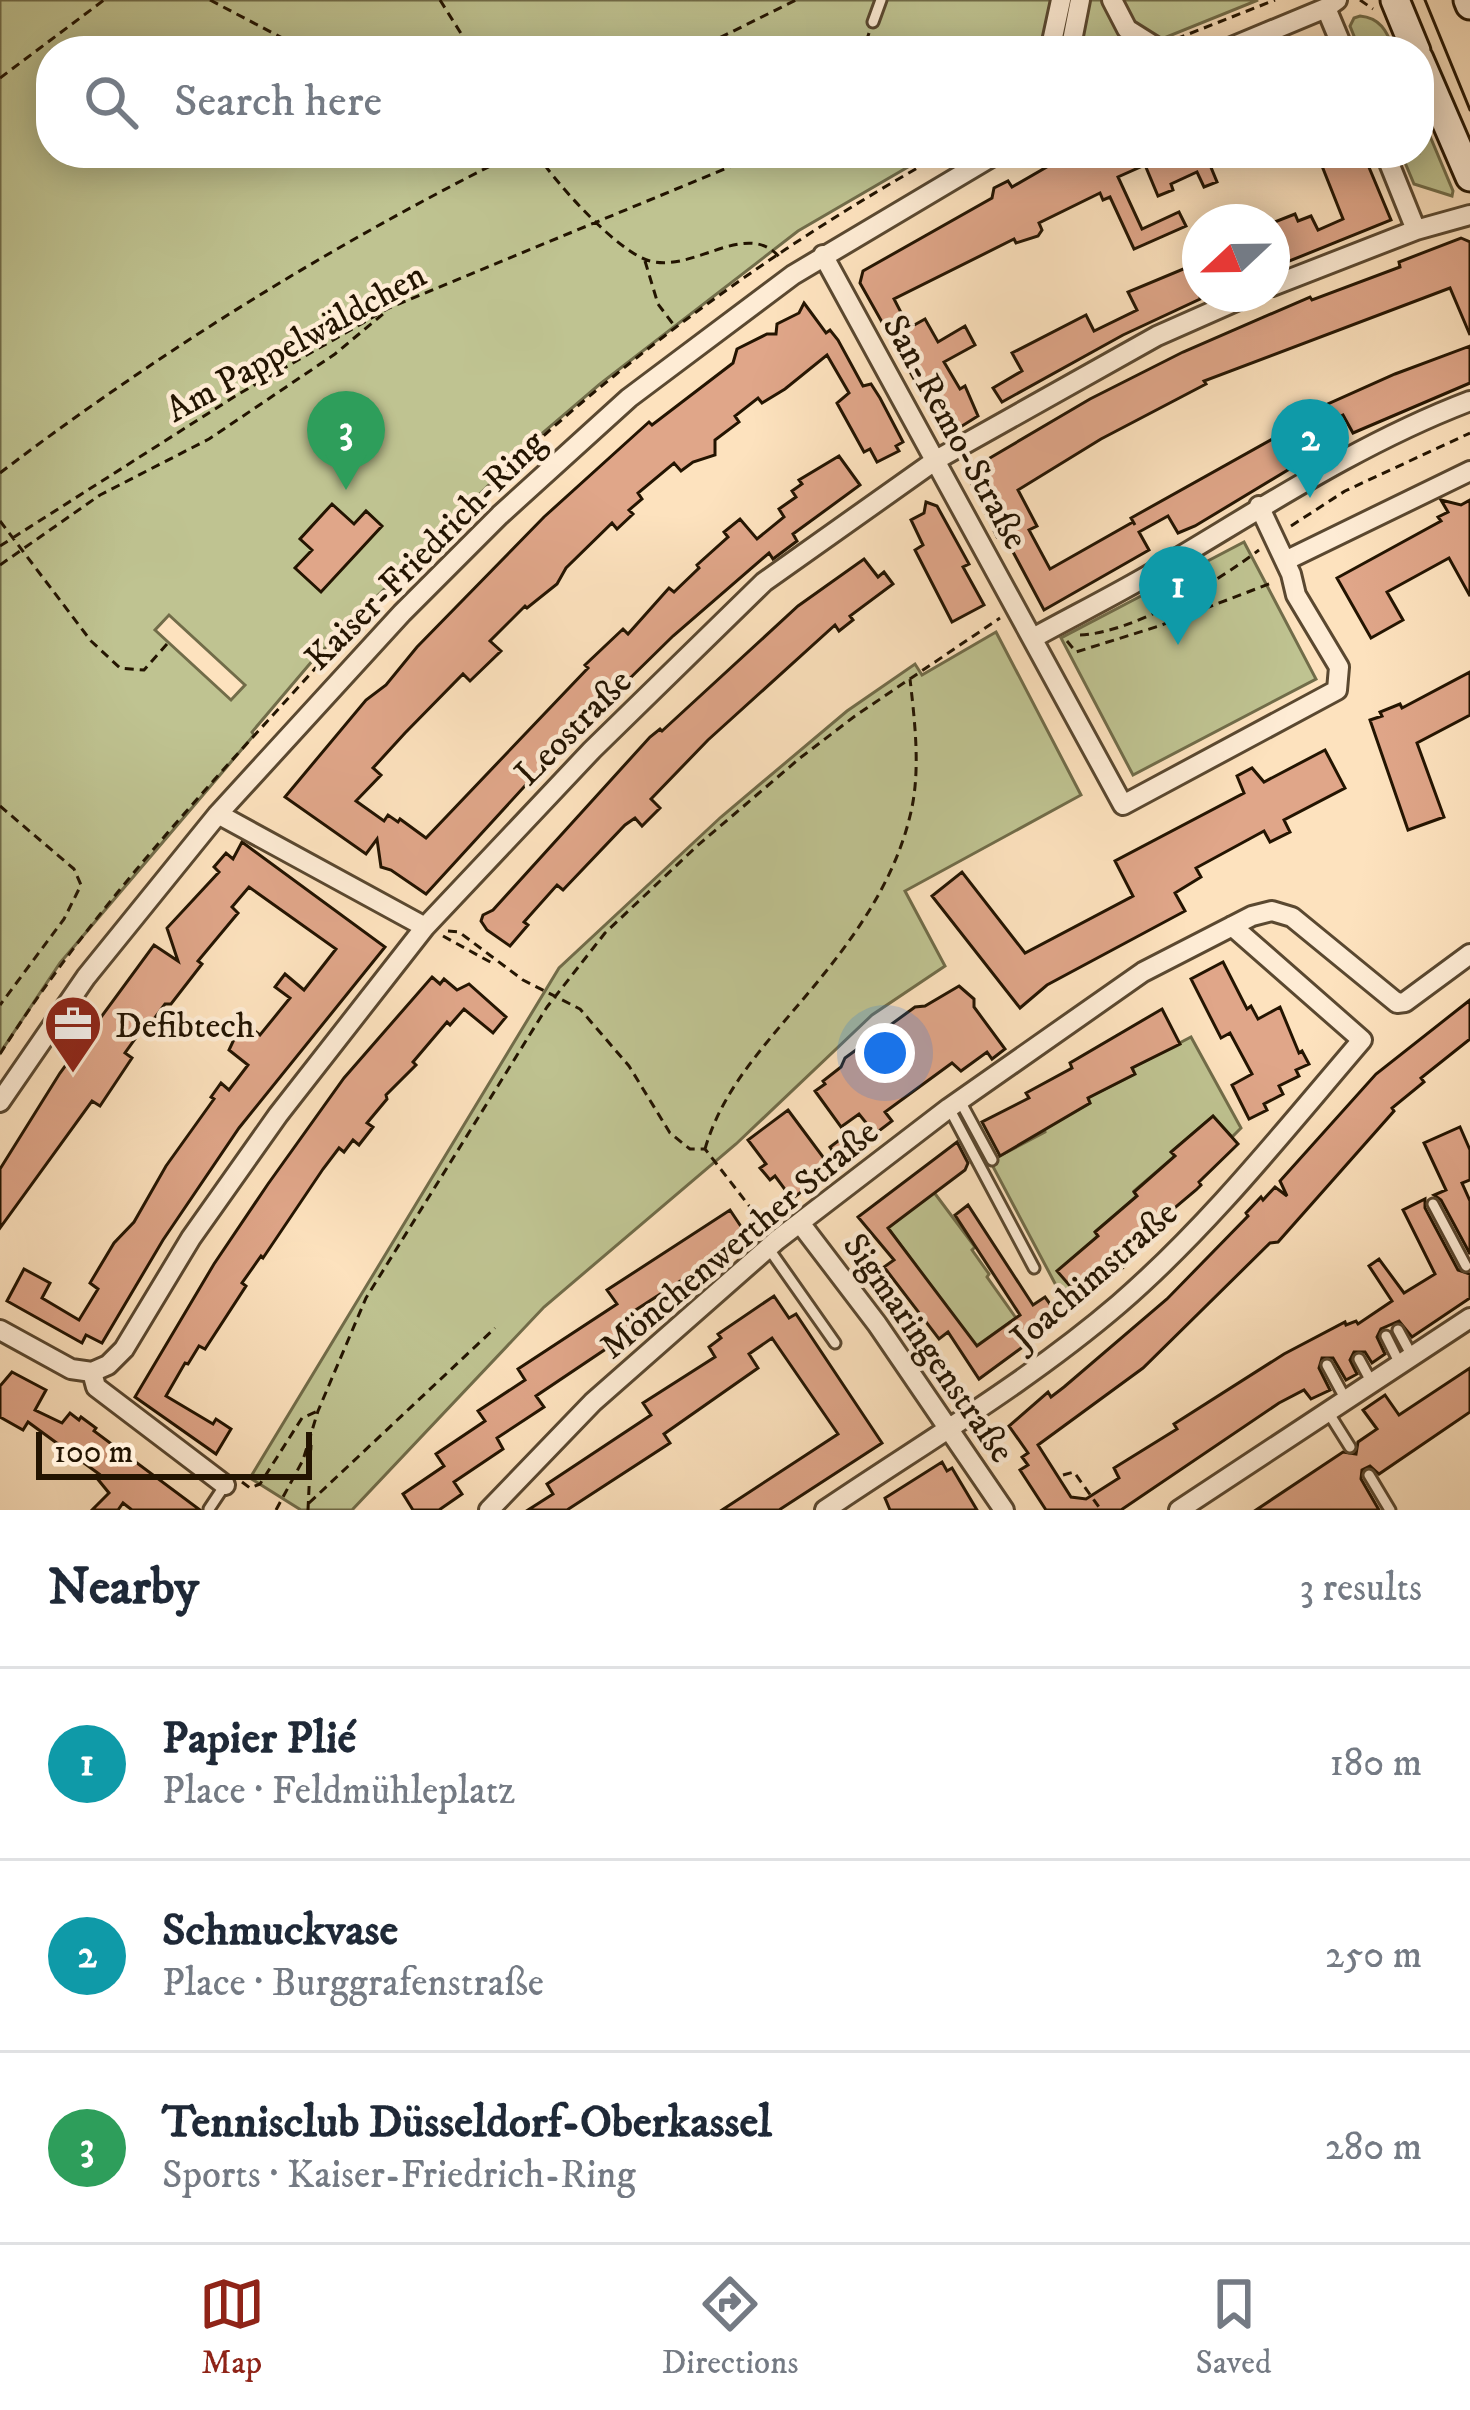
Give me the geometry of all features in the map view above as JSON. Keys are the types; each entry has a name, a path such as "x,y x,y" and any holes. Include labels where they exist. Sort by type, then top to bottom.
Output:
{"main road":[{"path":"1395,0 1410,36"},
{"path":"1434,93 1470,177"}],"street":[{"path":"1053,36 1061,0"},
{"path":"1073,36 1080,0"},
{"path":"1112,0 1127,29 1138,36"},
{"path":"1257,36 1332,4 1340,36"},
{"name":"Kaiser-Friedrich-Ring","path":"0,1102 86,977 218,814 402,613 565,454 629,398 793,275 972,168"},
{"path":"1390,168 1416,230"},
{"path":"1290,279 1416,230 1470,215"},
{"name":"San-Remo-Straße","path":"823,255 1124,805 1336,690 1339,667 1296,595 1288,567"},
{"name":"Leostraße","path":"92,1372 108,1365 124,1349 191,1238 278,1115 425,927 592,750 764,582 936,460 1138,346 1213,312"},
{"path":"1033,638 1151,574 1259,506 1417,421 1470,401"},
{"path":"1259,506 1288,567 1470,471"},
{"path":"218,814 425,927"},
{"name":"Mönchenwerther Straße","path":"489,1510 593,1402 768,1248 955,1105 1143,972 1252,916 1282,912 1391,1002 1405,1002 1470,954"},
{"name":"Joachimstraße","path":"825,1510 1032,1373 1162,1264 1219,1206 1362,1040 1232,926"},
{"name":"Sigmaringenstraße","path":"800,1223 950,1426 1004,1510"},
{"path":"1179,1510 1470,1318"},
{"path":"0,1330 71,1369 92,1372 96,1387 225,1485"}],"lane":[{"path":"873,22 881,0"},
{"path":"955,1105 992,1160"},
{"path":"955,1105 1034,1268"},
{"path":"1433,1204 1466,1266"},
{"path":"768,1248 835,1343"},
{"path":"1398,1330 1406,1360"},
{"path":"1386,1336 1406,1360"},
{"path":"1359,1359 1372,1383"},
{"path":"1327,1364 1346,1400"},
{"path":"1328,1412 1351,1447"},
{"path":"1369,1475 1390,1510"},
{"path":"209,1509 225,1485"}],"path":[{"path":"56,36 104,0"},
{"path":"210,0 278,36"},
{"path":"440,0 463,36"},
{"path":"723,36 796,0"},
{"path":"1190,36 1275,0"},
{"path":"868,36 873,22"},
{"path":"0,78 36,51"},
{"path":"0,473 163,358 403,209 485,168"},
{"path":"547,168 611,238 645,260 680,262 754,242 770,247 793,275"},
{"name":"Am Pappelwäldchen","path":"0,546 220,405 389,308 728,168"},
{"path":"645,260 658,304 676,328"},
{"path":"0,565 100,495 209,439 335,355 389,308"},
{"path":"1288,567 1159,626 1076,652 1063,635 1098,634 1204,586 1345,491 1470,433"},
{"path":"0,520 92,641 120,668 144,670 167,644"},
{"path":"276,1510 311,1437 366,1298 554,997 604,933 800,758 1016,609"},
{"path":"706,1149 718,1109 743,1071 824,975 881,892 910,816 915,775 910,678"},
{"path":"0,806 74,869 80,885 64,920 0,1005"},
{"path":"425,927 459,932 497,964"},
{"path":"425,927 568,1001 595,1024 679,1142 706,1149 765,1226"},
{"path":"309,1507 495,1328"},
{"path":"225,1485 237,1479 250,1488 260,1484 302,1418 318,1411"},
{"path":"309,1507 311,1437"},
{"path":"1063,1475 1074,1472 1100,1510"}],"green space":[{"path":"0,0 1258,0 1169,36 36,36 36,168 906,168 798,231 532,442 313,660 60,963 0,1053","holes":["169,615 245,685 231,700 155,630"]},
{"path":"1354,18 1379,23 1388,36 1354,36 1350,26"},
{"path":"1434,146 1452,196 1414,184 1407,168 1434,168"},
{"path":"1244,542 1316,679 1133,775 1061,638"},
{"path":"996,632 1081,795 905,891 945,966 872,1015 736,1144 544,1307 352,1510 301,1510 250,1478 559,968 721,817 847,711 915,664 922,675"},
{"path":"1191,1037 1241,1128 1232,1137 1213,1116 1172,1151 1175,1156 1134,1191 1137,1196 1096,1231 1083,1301 1068,1308 990,1161 1090,1103 1088,1098 1134,1074 1132,1068"},
{"path":"933,1191 975,1247 972,1250 987,1277 1016,1318 975,1347 888,1228"}],"building":[{"path":"1045,168 1138,168 1118,177 1142,229 1179,212 1182,228 1134,249 1110,197 1103,200 1100,193 1039,223 1038,236 1016,243 1014,239 894,299 909,328 925,319 938,342 965,326 975,345 944,362 960,389 965,386 978,416 946,436 860,283 863,271 992,198 994,188 1008,181 1012,187"},
{"path":"1146,168 1211,168 1217,182 1204,187 1197,172 1171,184 1173,190 1158,196"},
{"path":"1323,168 1369,168 1391,220 1290,261 1290,216 1295,214 1298,221 1311,216 1318,230 1343,219"},
{"path":"1461,238 1470,242 1470,335 1450,288 1204,381 1206,384 1101,439 1018,490 1037,526 1029,530 1050,569 1135,525 1131,518 1276,437 1296,465 1195,526 1178,533 1168,516 1139,532 1149,550 1044,610 1004,535 997,537 966,472 1090,399 1183,352 1275,312 1290,312 1290,306 1310,297 1400,267 1399,262"},
{"path":"1182,270 1182,307 1002,402 993,388 1022,371 1012,353 1086,315 1094,331 1137,310 1128,292"},
{"path":"804,303 826,333 830,330 838,340 863,386 871,384 880,398 903,442 896,446 899,451 877,462 870,449 864,452 837,403 849,393 827,355 785,389 762,403 758,398 735,416 739,422 715,440 715,455 681,471 674,463 638,493 642,499 629,510 633,514 617,529 612,523 566,568 557,584 525,606 490,641 501,651 470,681 463,674 405,733 373,768 381,775 356,801 384,821 388,815 400,819 426,838 588,668 585,665 623,629 628,634 669,588 674,592 699,568 728,537 724,532 740,519 757,539 784,517 779,509 796,497 792,491 802,484 799,480 839,456 860,485 793,534 797,541 773,559 769,553 673,636 566,741 426,894 381,867 377,839 366,854 285,797 366,700 386,685 544,517 649,422 652,425 733,363 737,349 776,334 777,324 799,313"},
{"path":"1470,346 1470,383 1353,433 1343,415 1328,423 1319,408 1395,374"},
{"path":"1441,500 1461,505 1470,500 1470,596 1449,558 1387,592 1403,620 1371,638 1337,578 1441,521 1438,517 1448,512"},
{"path":"926,502 937,506 969,564 963,567 984,605 952,622 915,550 923,545 911,520 924,513"},
{"path":"332,504 354,524 366,511 382,526 321,592 295,568 312,550 300,539"},
{"path":"864,559 878,577 884,572 893,584 850,616 853,620 839,631 835,625 708,740 651,799 660,808 642,826 635,818 625,825 563,890 557,885 510,946 487,930 483,915 493,910 650,737 798,606"},
{"path":"1470,672 1470,715 1417,743 1444,817 1408,830 1370,720"},
{"path":"1325,750 1345,788 1284,820 1290,832 1270,842 1264,831 1196,868 1201,877 1175,893 1185,911 1047,985 1020,1008 932,896 962,872 1025,953 1133,896 1115,861 1244,793 1237,776 1252,768 1264,782"},
{"path":"242,842 385,947 239,1128 163,1240 102,1343 86,1335 82,1343 7,1301 24,1269 50,1283 42,1298 79,1320 98,1289 90,1283 114,1243 134,1222 221,1083 229,1090 248,1065 229,1050 236,1035 246,1024 260,1035 290,998 275,987 285,974 304,990 336,949 249,887 232,907 238,913 198,961 202,964 125,1053 132,1058 100,1106 92,1101 0,1228 0,1169 60,1073 154,945 178,961 167,928 219,872 214,867 226,853 233,859"},
{"path":"1223,962 1247,1009 1251,1006 1258,1019 1280,1007 1299,1053 1309,1064 1296,1070 1299,1076 1279,1086 1283,1094 1264,1104 1267,1110 1249,1119 1232,1085 1252,1074 1230,1033 1221,1038 1191,979"},
{"path":"432,977 440,984 444,979 457,990 469,984 506,1017 493,1033 464,1009 450,1025 447,1022 413,1062 416,1065 386,1095 367,1123 373,1127 359,1145 353,1140 344,1152 339,1148 242,1283 246,1286 205,1349 199,1346 185,1363 166,1396 213,1424 216,1419 231,1429 216,1454 135,1397 268,1184 344,1078"},
{"path":"959,986 974,999 974,1007 1005,1049 992,1059 987,1052 961,1071 952,1063 885,1112 892,1121 875,1134 859,1114 841,1127 815,1091 823,1081 845,1058 915,1007"},
{"path":"1470,1000 1470,1039 1392,1108 1278,1242 1270,1243 1143,1368 1038,1445 1071,1497 1086,1499 1119,1478 1114,1468 1177,1429 1174,1424 1284,1354 1345,1322 1358,1324 1392,1301 1369,1266 1379,1259 1404,1293 1435,1274 1403,1210 1425,1199 1425,1208 1458,1270 1470,1274 1470,1298 1412,1337 1399,1321 1381,1329 1377,1337 1385,1354 1372,1363 1365,1352 1354,1352 1350,1360 1357,1374 1346,1380 1333,1358 1322,1358 1319,1368 1330,1390 1311,1399 1304,1390 1279,1403 1121,1510 1046,1510 1020,1470 1028,1465 1022,1457 1028,1453 1009,1426 1048,1392 1051,1397 1064,1387 1167,1299 1261,1197 1263,1200 1275,1187 1287,1196 1280,1181 1376,1074"},
{"path":"1162,1009 1180,1044 1132,1068 1135,1074 1088,1098 1090,1103 1000,1156 982,1122 1029,1098 1026,1093 1072,1068 1070,1063"},
{"path":"788,1110 826,1161 811,1173 817,1180 792,1199 775,1176 770,1180 760,1168 766,1164 748,1140"},
{"path":"1213,1116 1238,1144 1196,1190 1159,1221 1163,1225 1122,1261 1126,1265 1083,1301 1057,1271 1098,1236 1095,1232 1175,1156 1171,1152"},
{"path":"1460,1127 1470,1150 1470,1180 1462,1183 1470,1201 1470,1254 1434,1195 1446,1190 1424,1143"},
{"path":"842,1138 857,1157 844,1167 830,1147"},
{"path":"957,1142 968,1163 965,1170 888,1228 977,1346 1020,1315 955,1215 968,1205 1033,1305 1045,1297 1061,1319 979,1379 948,1332 939,1339 884,1267 894,1260 858,1217"},
{"path":"730,1210 748,1237 625,1317 634,1330 536,1396 544,1407 497,1438 503,1449 454,1482 462,1494 439,1510 413,1510 403,1494 444,1466 436,1454 485,1421 478,1411 525,1380 518,1369 617,1304 607,1290"},
{"path":"774,1296 789,1318 796,1314 882,1443 779,1510 722,1510 838,1434 772,1338 749,1354 758,1368 664,1434 670,1443 567,1510 528,1510 553,1494 547,1484 651,1415 643,1403 715,1357 709,1347 721,1338 718,1334"},
{"path":"1470,1368 1470,1412 1379,1474 1370,1466 1362,1470 1361,1479 1379,1510 1256,1510 1343,1452 1356,1454 1358,1442 1377,1429 1363,1410 1385,1395 1399,1415"},
{"path":"12,1372 46,1390 35,1410 62,1423 70,1413 81,1417 200,1510 132,1510 123,1503 118,1510 92,1510 109,1493 96,1477 99,1474 28,1422 23,1430 0,1417 0,1386"},
{"path":"942,1462 947,1471 952,1468 977,1510 890,1510 885,1498"}],"tram line":[{"path":"1425,0 1470,110"}],"place":[{"name":"Tennisclub Düsseldorf-Oberkassel","path":"346,490"},
{"name":"Schmuckvase","path":"1310,498"},
{"name":"Papier Plié","path":"1178,645"},
{"name":"Defibtech","path":"73,1075"}]}
